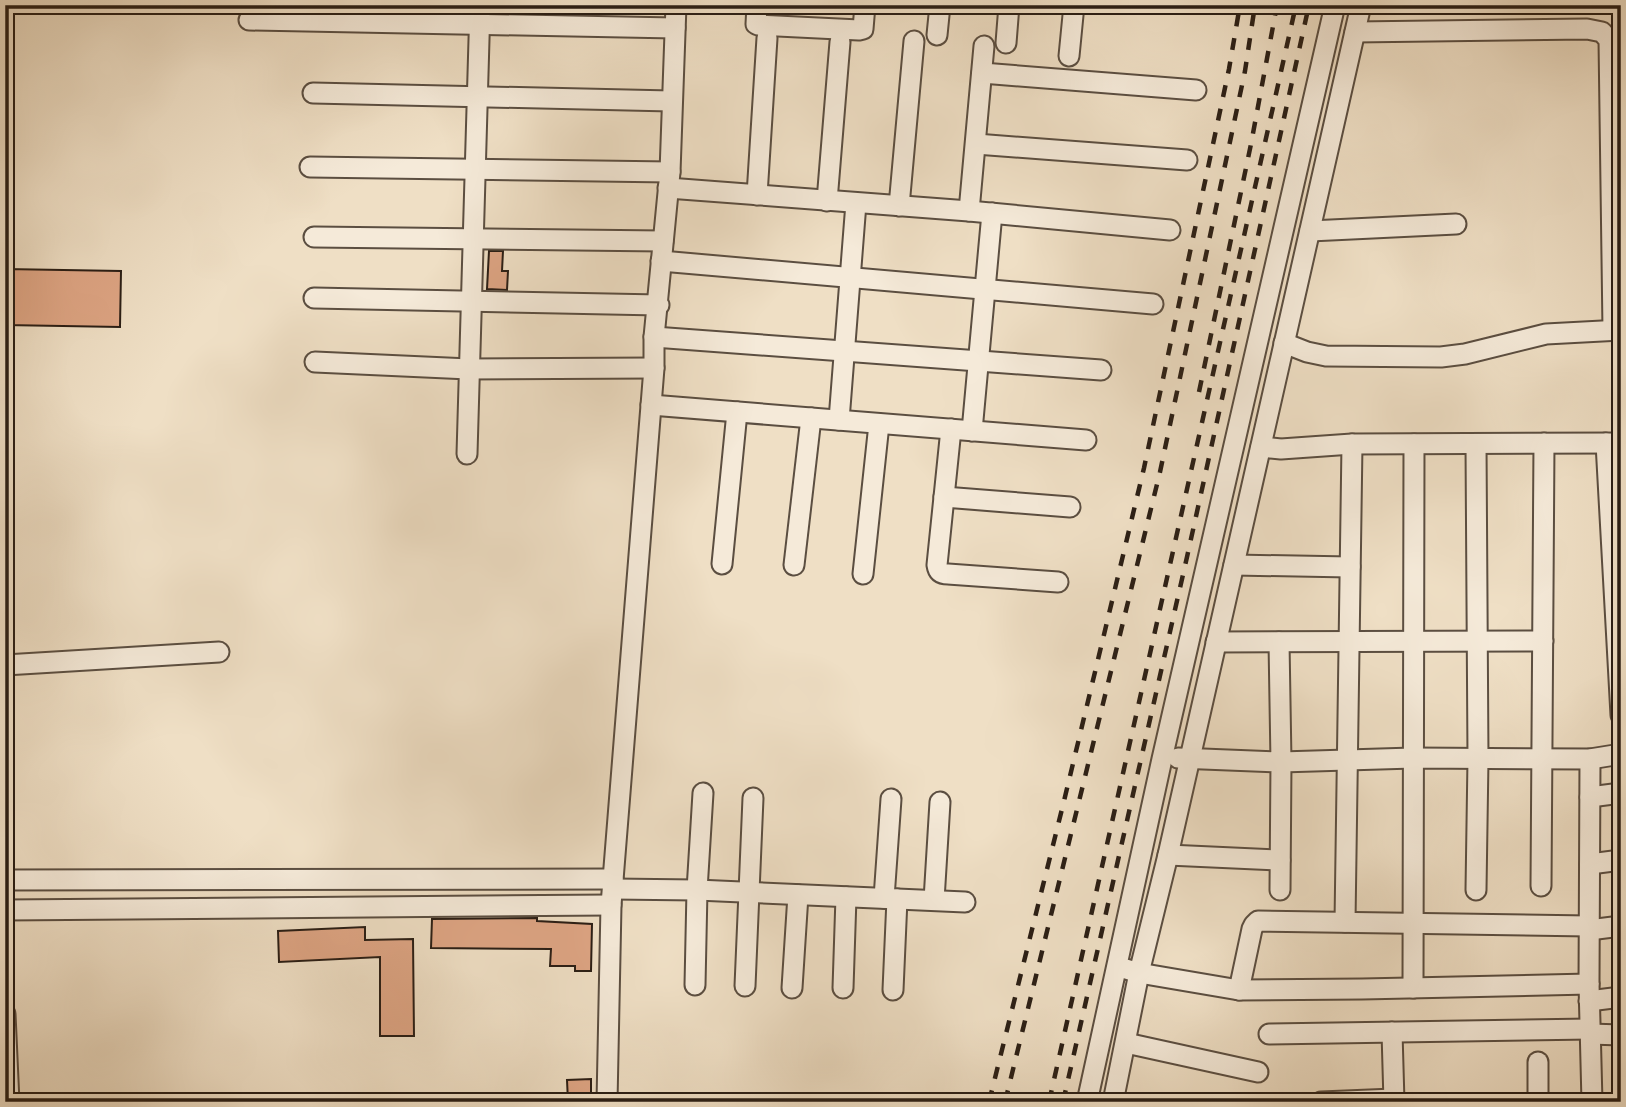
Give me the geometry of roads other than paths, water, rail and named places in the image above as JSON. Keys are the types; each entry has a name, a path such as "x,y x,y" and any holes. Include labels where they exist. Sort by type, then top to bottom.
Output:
{"street":[{"path":"607,1102 612,891 654,368 654,337 669,180 676,5"},
{"path":"757,5 758,25 859,30 863,29 866,5"},
{"path":"874,30 877,5"},
{"path":"937,35 940,5"},
{"path":"1006,43 1009,5"},
{"path":"1069,56 1074,5"},
{"path":"1087,1102 1162,759 1335,5"},
{"path":"1113,1102 1139,974 1361,5"},
{"path":"249,20 347,14 480,15 675,28"},
{"path":"467,454 480,15"},
{"path":"1284,343 1326,356 1441,356 1465,354 1546,334 1617,330 1609,40 1602,32 1587,29 1354,32"},
{"path":"757,195 767,37"},
{"path":"899,206 914,41"},
{"path":"827,201 840,42"},
{"path":"969,211 984,46"},
{"path":"982,73 1196,90"},
{"path":"313,93 671,101"},
{"path":"976,144 1187,160"},
{"path":"310,167 475,170 669,180 757,195 1170,230"},
{"path":"1294,183 1319,190"},
{"path":"839,420 856,203"},
{"path":"972,431 992,214"},
{"path":"1310,232 1456,224"},
{"path":"314,237 473,239 662,251 850,277 1153,304"},
{"path":"314,298 659,305"},
{"path":"654,337 1101,370"},
{"path":"315,362 469,369 654,368"},
{"path":"650,405 1086,440"},
{"path":"722,564 737,412"},
{"path":"794,565 811,418"},
{"path":"863,574 879,424"},
{"path":"951,429 938,570 941,574 1058,582"},
{"path":"1541,886 1544,443"},
{"path":"1261,447 1281,449 1352,444 1613,443 1621,715"},
{"path":"1345,922 1352,444"},
{"path":"1413,988 1414,444"},
{"path":"1476,444 1476,890"},
{"path":"944,497 1070,508"},
{"path":"1234,565 1350,568"},
{"path":"1216,642 1543,641"},
{"path":"1279,642 1280,890"},
{"path":"5,665 219,652"},
{"path":"1162,759 1190,757 1281,762 1413,758 1590,759 1621,754"},
{"path":"1590,759 1589,992 1592,1102"},
{"path":"695,985 703,793"},
{"path":"1590,797 1621,793"},
{"path":"745,986 753,798"},
{"path":"891,799 893,990"},
{"path":"934,900 940,802"},
{"path":"1168,855 1280,860"},
{"path":"1590,864 1621,860"},
{"path":"5,880 612,891"},
{"path":"5,910 698,890 965,902"},
{"path":"792,988 798,895"},
{"path":"843,988 846,897"},
{"path":"1240,990 1252,929 1258,921 1589,928 1621,926"},
{"path":"1117,966 1139,974 1240,990 1413,988 1589,992 1621,997"},
{"path":"5,1014 9,1102"},
{"path":"1269,1034 1590,1031 1621,1035"},
{"path":"1321,1102 1394,1100 1392,1032"},
{"path":"1126,1043 1258,1072"},
{"path":"1538,1062 1538,1102"}],"railway":[{"path":"989,1102 1144,468 1229,69 1240,5"},
{"path":"1005,1102 1160,472 1245,71 1255,5"},
{"path":"1199,392 1277,5"},
{"path":"1049,1102 1296,5"},
{"path":"1063,1102 1309,5"}]}
